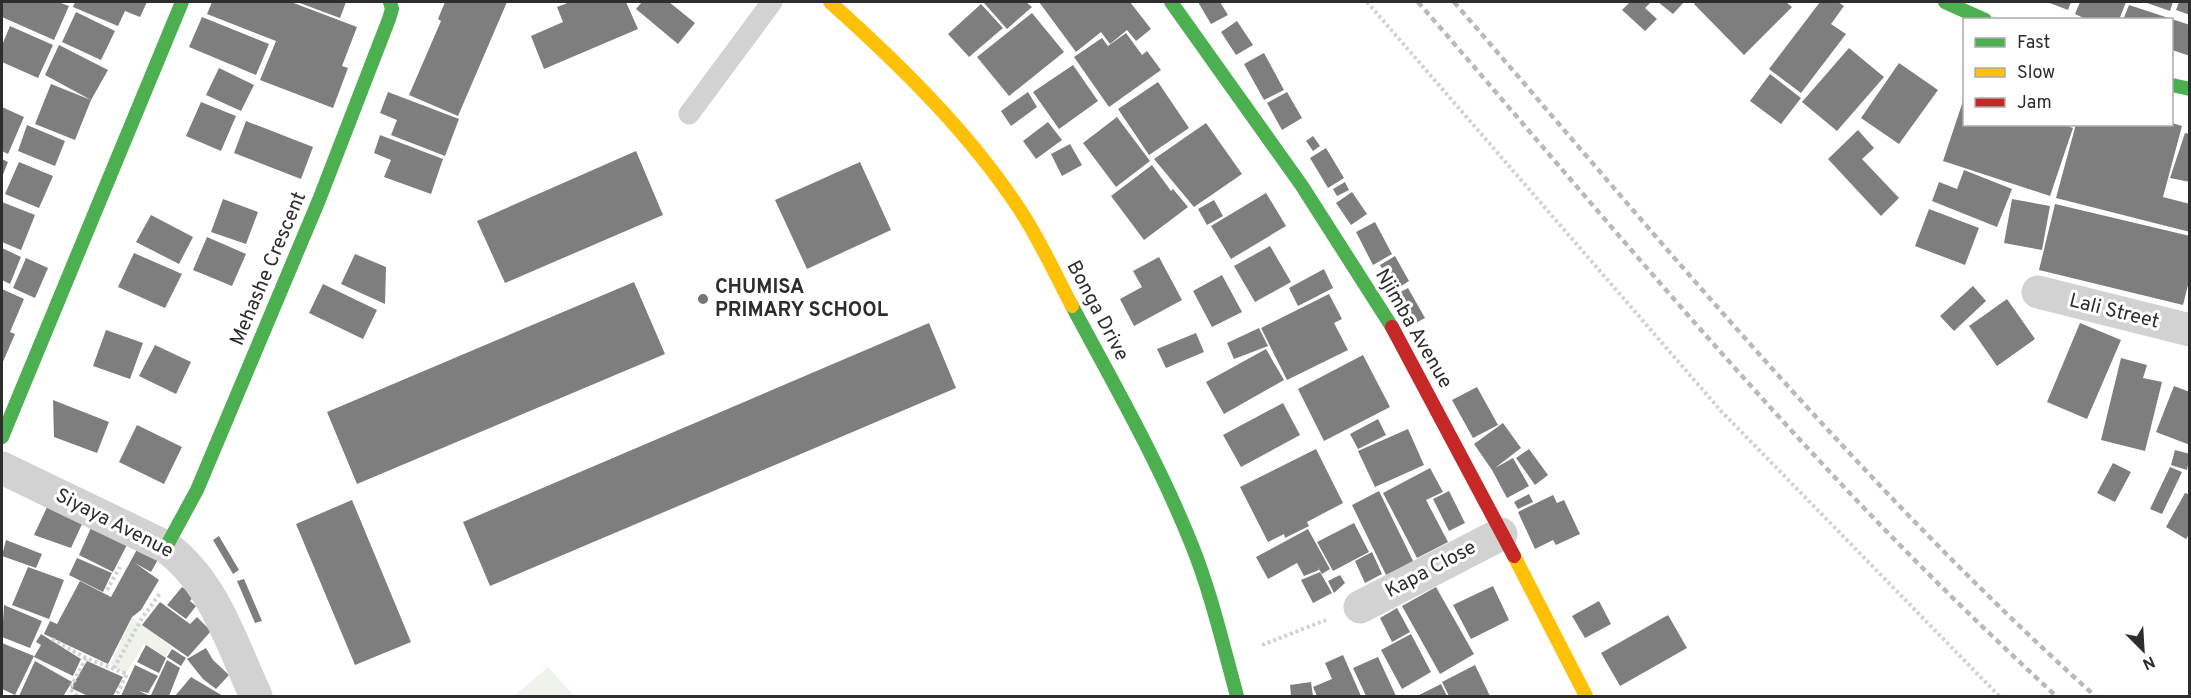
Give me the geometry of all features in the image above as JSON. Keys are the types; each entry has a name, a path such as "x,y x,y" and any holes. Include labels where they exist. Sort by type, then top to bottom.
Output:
{"street":[{"path":"2,437 182,2"},
{"name":"Mehashe Crescent","path":"166,547 197,490 319,200 389,19 392,9 390,2"},
{"name":"Bonga Drive","path":"830,2 883,50 983,159 1021,212 1157,464 1192,545 1237,696"},
{"name":"Njimba Avenue","path":"1171,2 1320,210 1376,301 1437,410 1586,696"},
{"path":"1945,2 1981,18"},
{"path":"2173,85 2190,89"},
{"name":"Lali Street","path":"2038,292 2190,330"},
{"name":"Siyaya Avenue","path":"2,468 166,547 180,557 206,589 256,696"},
{"name":"Kapa Close","path":"1360,607 1501,534"}],"lane":[{"path":"688,114 772,2"}],"path":[{"path":"1367,2 1721,411 1999,696"},
{"path":"114,668 142,618 164,588"},
{"path":"1227,658 1360,607"},
{"path":"52,639 86,658 127,674 116,696"},
{"path":"77,696 70,689 86,658"}],"shaded area":[{"path":"132,617 172,647 165,657 144,644 125,675 111,663"},
{"path":"548,667 574,696 514,696"}],"building":[{"path":"2,2 58,2 69,6 54,40 2,17"},
{"path":"75,2 147,2 140,17 125,11 118,26 73,7"},
{"path":"212,2 291,2 357,27 342,66 348,68 333,108 260,80 276,41 207,14"},
{"path":"297,2 346,2 340,18"},
{"path":"445,2 507,2 458,116 409,95 441,21 438,19"},
{"path":"570,2 626,2 638,29 544,69 531,36 563,22 557,7"},
{"path":"642,2 669,2 695,23 678,44 636,9"},
{"path":"1026,2 1032,7 1007,29 984,3"},
{"path":"1039,2 1130,2 1151,29 1136,41 1127,30 1110,44 1101,32 1076,52"},
{"path":"1198,2 1220,2 1228,15 1211,24"},
{"path":"1630,2 1651,2 1645,8 1657,19 1645,31 1622,10"},
{"path":"1658,2 1684,2 1673,14"},
{"path":"1696,2 1786,2 1792,7 1744,55 1694,4"},
{"path":"1820,2 1838,2 1844,6 1831,24 1846,34 1801,93 1769,69"},
{"path":"2047,2 2071,2 2068,10"},
{"path":"2080,2 2126,2 2120,18 2084,18 2075,14"},
{"path":"2144,2 2173,2 2170,11"},
{"path":"2179,2 2190,2 2190,15 2176,10"},
{"path":"981,4 1003,28 969,57 948,34"},
{"path":"2129,5 2169,18 2124,18"},
{"path":"76,12 115,31 101,60 62,42"},
{"path":"1032,13 1064,52 1009,96 977,57"},
{"path":"202,17 269,44 256,75 189,47"},
{"path":"2173,19 2190,25 2190,56 2173,50"},
{"path":"1237,21 1253,45 1236,55 1221,32"},
{"path":"10,26 53,45 38,78 2,62 2,45"},
{"path":"1126,33 1142,55 1147,51 1161,70 1109,107 1074,57 1102,38 1108,46"},
{"path":"59,45 108,70 91,100 45,75"},
{"path":"1849,48 1884,77 1837,131 1802,102"},
{"path":"1264,53 1284,90 1264,100 1244,64"},
{"path":"1899,63 1938,90 1899,144 1861,118"},
{"path":"1073,65 1098,101 1059,129 1033,92"},
{"path":"219,68 254,85 241,111 206,95"},
{"path":"1770,74 1801,98 1781,124 1750,101"},
{"path":"1158,82 1189,128 1149,155 1118,109"},
{"path":"51,84 91,100 75,140 35,124"},
{"path":"388,92 459,119 445,156 391,135 397,120 380,113"},
{"path":"1028,92 1037,107 1011,126 1001,111"},
{"path":"1287,92 1302,118 1282,130 1267,103"},
{"path":"1963,101 1963,126 2068,126 2073,128 2050,196 1943,161"},
{"path":"201,102 236,116 221,151 186,136"},
{"path":"2,107 24,117 8,154 2,151"},
{"path":"1117,117 1150,161 1116,187 1083,143"},
{"path":"246,121 313,147 301,179 234,153"},
{"path":"1048,122 1062,140 1036,159 1023,141"},
{"path":"1206,123 1242,174 1194,207 1154,159"},
{"path":"2173,123 2182,126 2163,197 2190,204 2190,232 2056,198 2075,126 2173,126"},
{"path":"27,125 65,141 55,166 18,151"},
{"path":"1858,130 1874,148 1862,159 1899,198 1881,216 1828,159"},
{"path":"2185,133 2190,134 2190,182 2170,178"},
{"path":"380,135 443,159 431,194 384,177 391,160 374,153"},
{"path":"1313,136 1320,146 1313,151 1306,141"},
{"path":"1070,144 1082,165 1062,176 1051,154"},
{"path":"1326,148 1344,178 1328,188 1310,158"},
{"path":"636,151 663,215 505,283 477,221"},
{"path":"2,159 8,162 2,177"},
{"path":"19,162 53,176 39,208 5,194"},
{"path":"860,162 891,230 807,269 775,200"},
{"path":"1152,165 1171,191 1173,189 1188,207 1144,240 1111,196"},
{"path":"1964,170 2012,189 1997,227 1932,201 1939,182 1957,189"},
{"path":"1345,182 1349,190 1337,196 1333,189"},
{"path":"1352,192 1367,214 1351,225 1336,203"},
{"path":"1266,193 1286,226 1231,259 1211,226"},
{"path":"223,199 258,212 246,244 211,232"},
{"path":"2012,199 2050,206 2042,250 2004,243"},
{"path":"1214,200 1223,216 1207,225 1198,209"},
{"path":"2,202 35,215 21,250 2,242"},
{"path":"2055,204 2190,236 2190,277 2183,305 2039,270"},
{"path":"1929,209 1979,228 1965,265 1915,246"},
{"path":"151,215 193,237 179,264 136,242"},
{"path":"1375,222 1392,254 1373,265 1356,232"},
{"path":"207,237 246,254 232,286 193,270"},
{"path":"1270,246 1291,282 1255,302 1234,266"},
{"path":"2,248 21,257 10,284 2,280"},
{"path":"134,253 182,274 165,308 118,287"},
{"path":"355,254 386,267 385,304 341,284"},
{"path":"1395,256 1409,281 1392,292 1380,265"},
{"path":"1159,257 1182,300 1134,326 1120,299 1142,287 1133,271"},
{"path":"26,258 48,268 35,298 13,288"},
{"path":"1324,269 1333,288 1298,306 1289,288"},
{"path":"1222,275 1242,312 1212,327 1193,291"},
{"path":"634,282 665,354 357,484 327,412"},
{"path":"323,284 377,310 363,339 309,313"},
{"path":"1973,286 1986,301 1954,331 1940,316"},
{"path":"1408,288 1425,318 1410,326 1393,296"},
{"path":"2,289 24,299 10,332 15,334 2,364"},
{"path":"1329,294 1342,319 1334,323 1348,350 1287,380 1261,328"},
{"path":"2007,299 2035,339 1997,366 1969,326"},
{"path":"929,323 956,388 490,586 463,522"},
{"path":"2080,323 2121,340 2087,419 2047,402"},
{"path":"1259,328 1268,346 1234,359 1227,343"},
{"path":"106,330 143,343 130,379 93,366"},
{"path":"1196,333 1204,352 1166,368 1157,349"},
{"path":"155,345 191,362 176,394 139,376"},
{"path":"1266,349 1284,380 1224,414 1206,382"},
{"path":"1363,355 1390,407 1324,441 1298,389"},
{"path":"2121,358 2147,365 2143,378 2162,382 2145,451 2101,440"},
{"path":"2174,386 2190,392 2190,445 2156,432"},
{"path":"1477,387 1498,425 1473,438 1452,400"},
{"path":"53,400 109,422 97,453 54,437"},
{"path":"1283,403 1300,435 1241,467 1223,435"},
{"path":"1378,419 1386,435 1358,449 1350,434"},
{"path":"1503,423 1521,448 1495,468 1513,458 1529,486 1507,498 1492,470 1474,444"},
{"path":"137,425 182,447 164,484 119,462"},
{"path":"1408,429 1424,465 1375,487 1358,451"},
{"path":"1316,449 1343,503 1307,522 1309,526 1285,538 1284,534 1268,542 1240,487"},
{"path":"1529,449 1548,475 1535,485 1516,458"},
{"path":"2175,450 2190,454 2187,470 2171,465"},
{"path":"2113,463 2131,472 2115,502 2097,493"},
{"path":"2170,467 2182,472 2162,514 2150,509"},
{"path":"1430,468 1443,492 1426,500 1448,542 1417,558 1383,493"},
{"path":"1379,491 1416,567 1389,581 1352,505"},
{"path":"1449,491 1465,523 1449,531 1433,499"},
{"path":"2185,493 2190,495 2190,533 2186,539 2166,527"},
{"path":"1529,494 1533,502 1518,509 1514,502"},
{"path":"1553,495 1557,503 1564,500 1580,534 1556,545 1553,540 1535,549 1518,512"},
{"path":"352,500 411,642 355,665 296,524"},
{"path":"48,505 83,522 71,548 34,535"},
{"path":"94,521 131,537 113,572 79,555"},
{"path":"1354,523 1369,552 1333,571 1317,542"},
{"path":"1308,529 1330,569 1322,574 1317,566 1319,570 1304,576 1297,563 1268,579 1256,557"},
{"path":"219,536 239,570 233,574 213,540"},
{"path":"6,540 42,554 36,568 2,556"},
{"path":"140,544 160,556 151,572 135,563 159,580 141,610 132,617 108,664 44,634 50,621 57,624 80,581 111,597"},
{"path":"1372,552 1382,574 1365,583 1355,561"},
{"path":"77,558 112,573 103,592 69,575"},
{"path":"28,567 64,580 49,619 12,605"},
{"path":"1320,572 1332,593 1313,603 1301,580"},
{"path":"1340,575 1345,583 1334,593 1328,581"},
{"path":"244,579 262,621 255,623 237,581"},
{"path":"1493,586 1509,620 1471,639 1453,605"},
{"path":"182,587 194,596 190,601 196,606 186,619 167,605"},
{"path":"1436,587 1474,654 1440,674 1402,606"},
{"path":"1599,601 1611,624 1585,638 1572,616"},
{"path":"160,602 190,624 197,617 211,631 188,657 142,625"},
{"path":"4,605 42,621 30,648 2,637"},
{"path":"1397,608 1410,632 1392,642 1380,618"},
{"path":"1668,615 1687,648 1620,686 1601,653"},
{"path":"41,634 81,659 73,676 34,657 41,645 36,642"},
{"path":"1411,634 1431,672 1402,689 1381,650"},
{"path":"2,643 34,656 15,695 2,689"},
{"path":"146,645 166,658 159,673 137,662"},
{"path":"206,648 213,660 229,675 216,689 203,679 187,659"},
{"path":"172,649 186,658 181,666 167,657"},
{"path":"1343,655 1361,696 1317,696 1313,687 1332,679 1325,663"},
{"path":"1378,657 1396,696 1366,696 1353,668"},
{"path":"167,660 180,668 169,696 151,695"},
{"path":"35,661 72,682 64,695 67,696 19,696"},
{"path":"87,661 123,677 113,696 88,696 71,688"},
{"path":"135,665 158,676 148,693 139,691 150,696 121,696"},
{"path":"1475,665 1490,696 1449,696 1442,682"},
{"path":"191,677 223,696 175,696"},
{"path":"1311,682 1313,696 1291,696 1290,685"},
{"path":"1441,684 1447,696 1417,696"}],"railway":[{"path":"1418,2 1693,321 1805,446 1982,627 2056,696"},
{"path":"1454,2 1685,271 1843,446 2008,615 2095,696"}],"traffic: fast":[{"path":"2,437 182,2"},
{"path":"166,547 197,490 319,200 389,19 392,9 390,2"},
{"path":"1171,2 1302,186 1392,327"},
{"path":"1945,2 1981,18"},
{"path":"2173,85 2190,89"},
{"path":"1072,306 1135,423 1178,512 1205,580 1237,696"}],"traffic: slow":[{"path":"830,2 907,74 978,153 1027,221 1072,306"},
{"path":"1514,556 1586,696"}],"traffic: jam":[{"path":"1392,327 1514,556"}],"place":[{"name":"CHUMISA PRIMARY SCHOOL","path":"703,299"}]}
